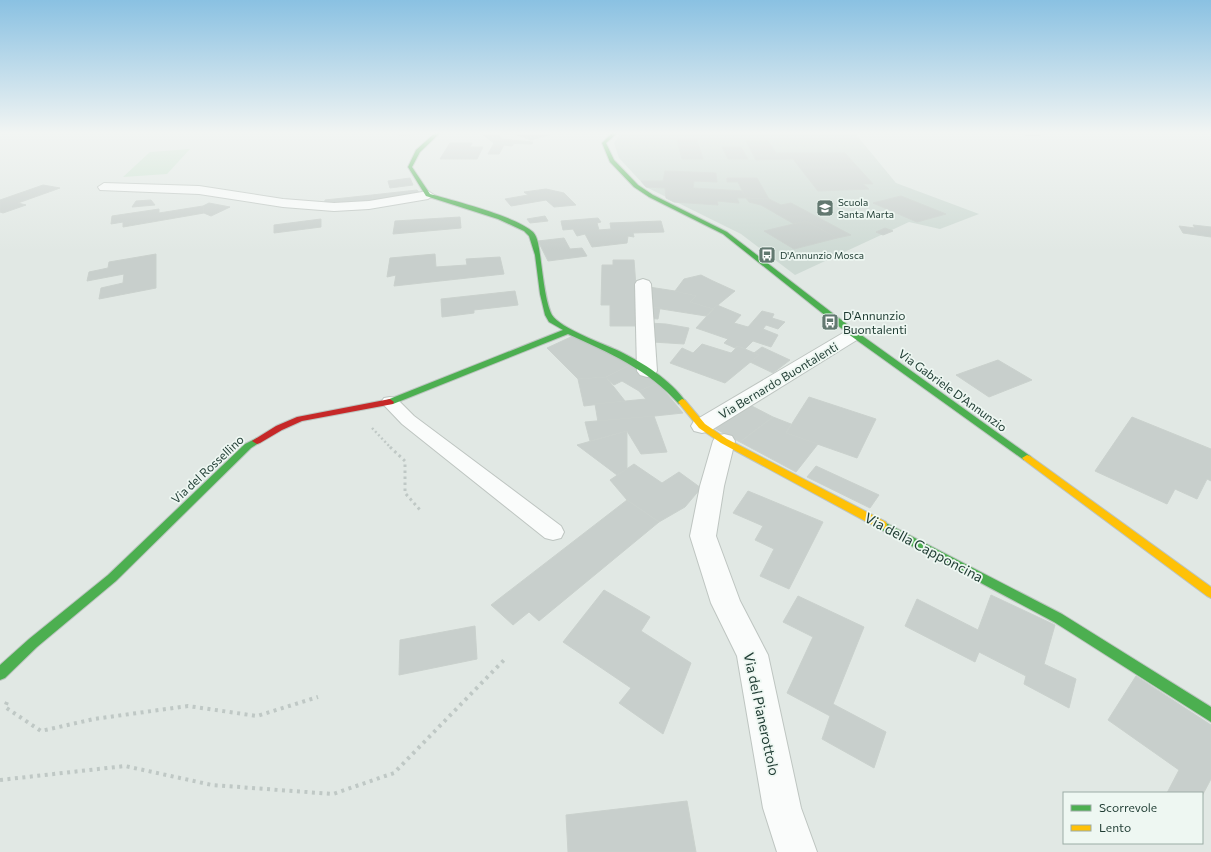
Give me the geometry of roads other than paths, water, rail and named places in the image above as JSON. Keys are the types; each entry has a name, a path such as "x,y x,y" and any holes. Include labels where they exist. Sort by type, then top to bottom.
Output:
{"street":[{"path":"104,187 175,188 315,207 337,208 394,202 428,195 413,172"},
{"name":"Via Gabriele D'Annunzio","path":"622,172 636,186 651,196 724,233 854,334 1136,536 1211,593"},
{"name":"Via della Capponcina","path":"428,195 488,213 526,230 532,235 540,266 546,310 550,319 568,331 607,348 647,371 674,392 713,433 1058,618 1211,715"},
{"path":"643,284 647,371"},
{"name":"Via del Rossellino","path":"0,674 33,643 112,578 248,446 278,428 300,419 390,402 568,331"},
{"name":"Via Bernardo Buontalenti","path":"713,433 854,334"},
{"name":"Via del Pianerottolo","path":"713,433 712,486 703,536 726,603 752,655 782,808 797,852"}],"lane":[{"path":"390,402 408,420 553,532"}],"place":[{"name":"Scuola Santa Marta","path":"825,208"},
{"name":"D'Annunzio Mosca","path":"767,255"},
{"name":"D'Annunzio Buontalenti","path":"830,322"}]}
